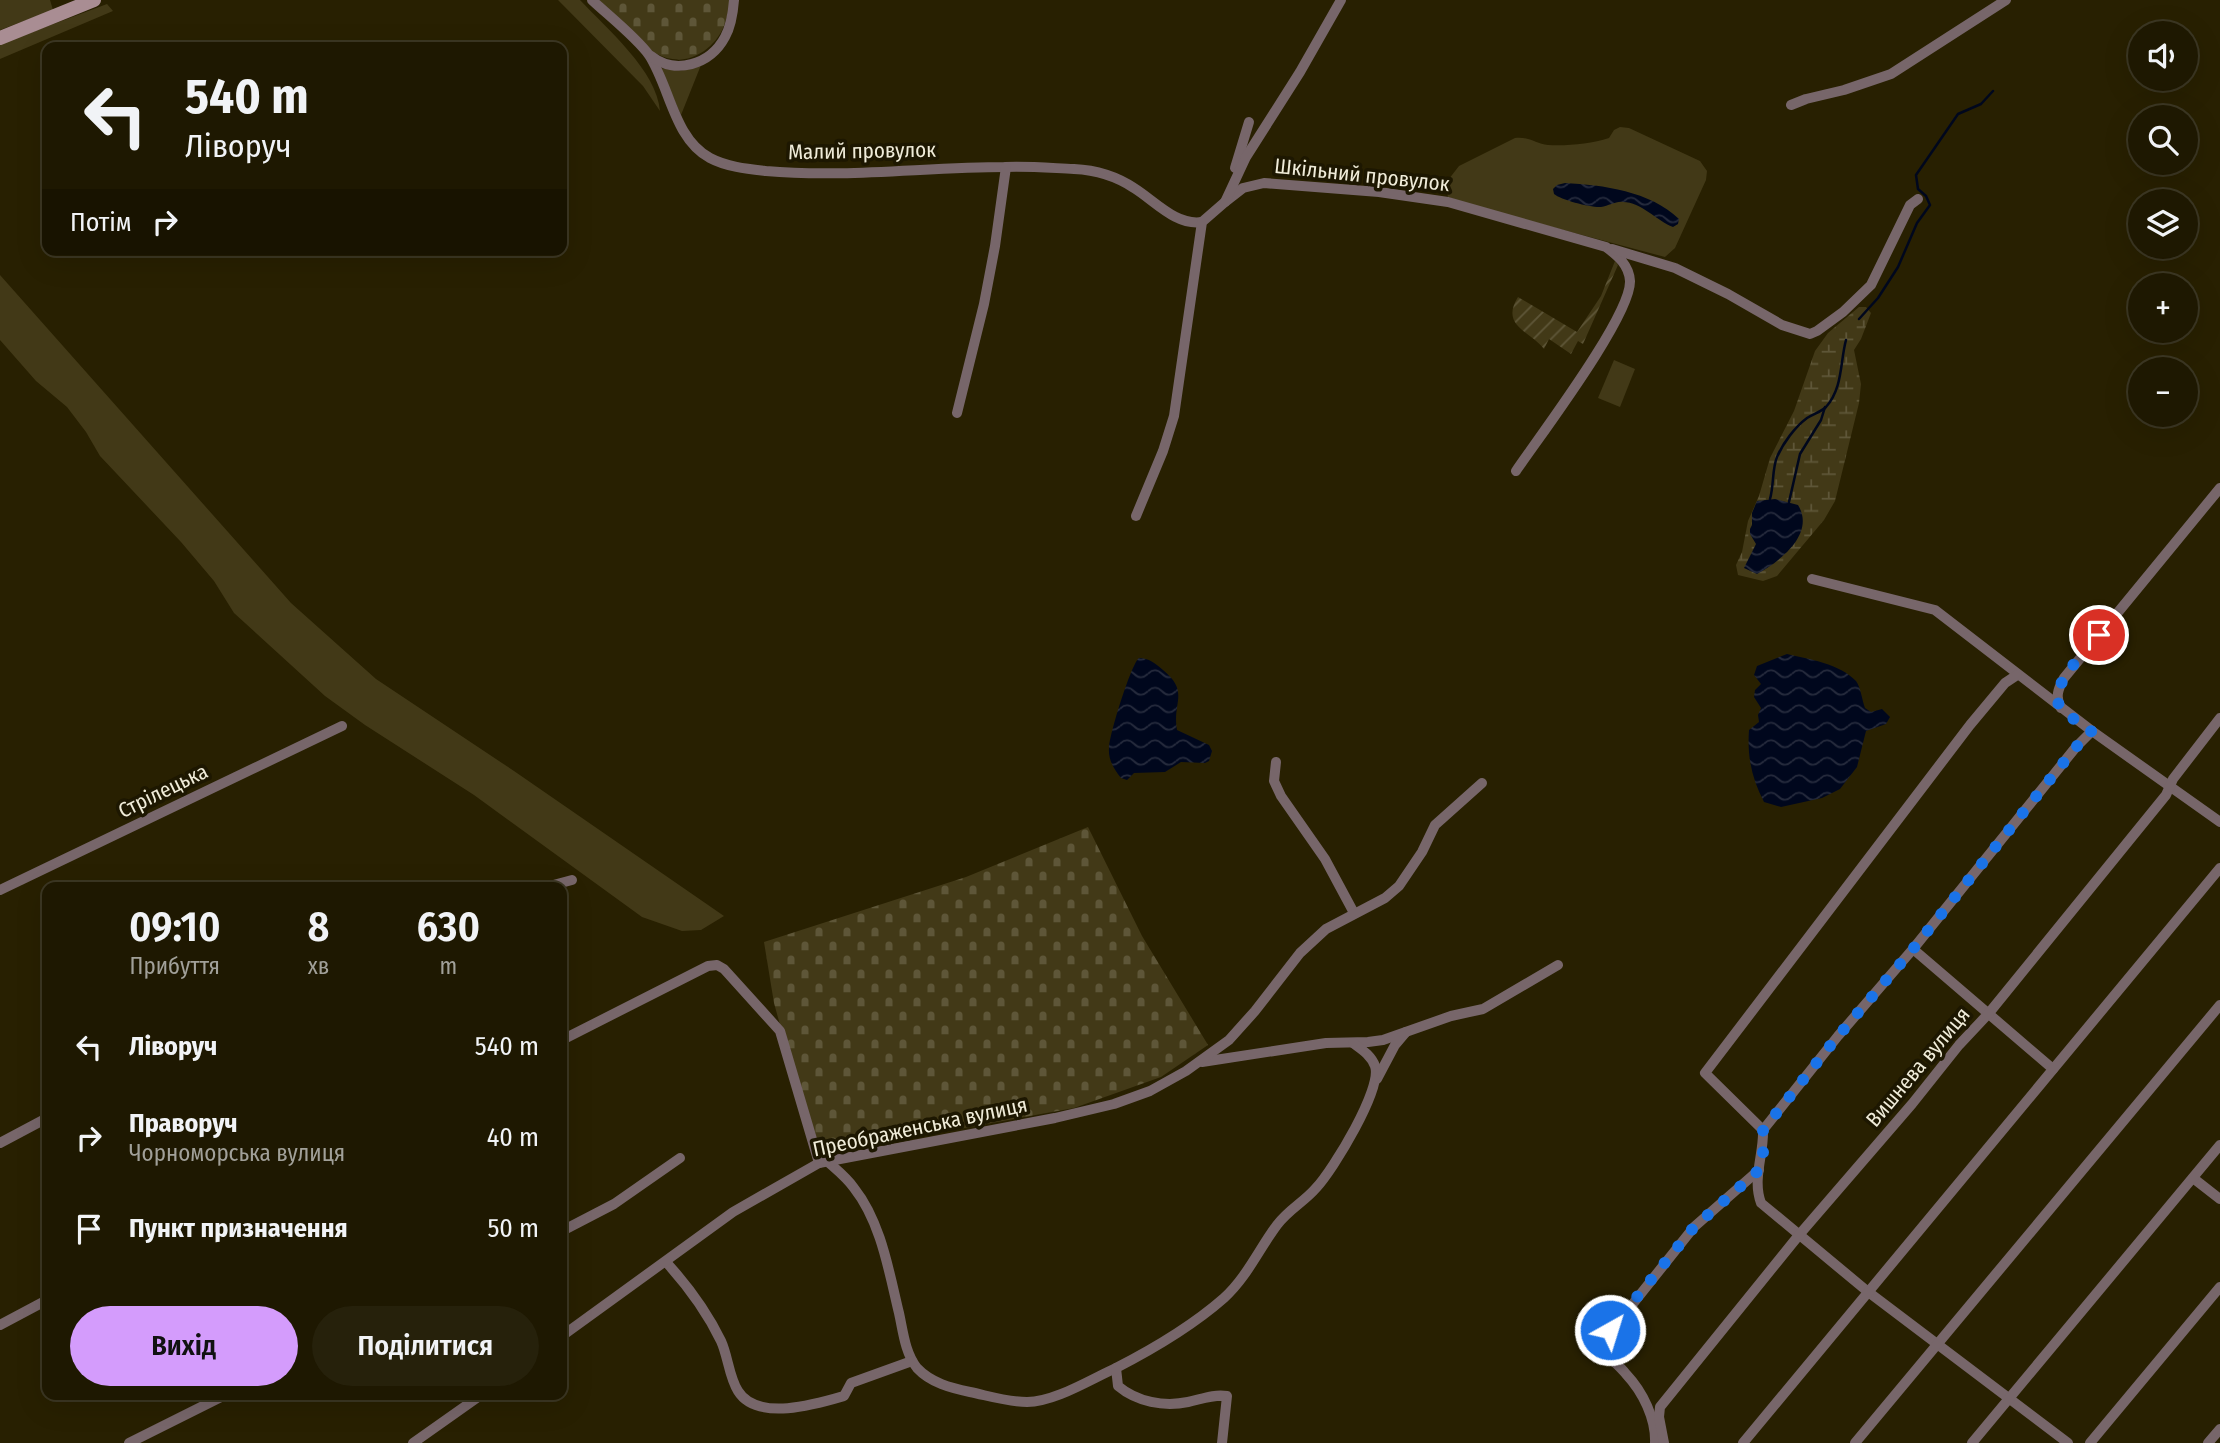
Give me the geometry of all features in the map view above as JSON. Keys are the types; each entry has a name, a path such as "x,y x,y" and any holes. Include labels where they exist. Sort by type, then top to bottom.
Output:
{"street":[{"path":"0,37 94,0"},
{"name":"Малий провулок","path":"592,0 648,53 694,147 712,160 786,172 845,173 1006,167 1079,169 1103,173 1134,188 1178,219 1191,224 1202,222"},
{"path":"648,53 660,63 684,67 708,57 724,40 729,29 734,0"},
{"name":"Шкільний провулок","path":"1225,202 1246,157 1300,72 1341,0"},
{"path":"1791,105 1891,74 2006,0"},
{"path":"1225,202 1249,122"},
{"path":"957,413 984,304 1006,167"},
{"name":"Шкільний провулок","path":"1202,222 1243,188 1265,183 1379,192 1448,202 1675,268 1773,320 1810,334 1843,312 1871,285 1910,205 1918,199"},
{"path":"1136,516 1163,451 1174,416 1202,222"},
{"path":"1516,471 1602,346 1628,293 1630,283 1625,264 1606,247"},
{"path":"2061,708 2057,693 2064,678 2220,488"},
{"path":"1812,579 1935,610 2092,732 2220,822"},
{"path":"1763,1130 1705,1073 1970,725 2005,683 2017,675"},
{"name":"Вишнева вулиця","path":"1664,1443 1660,1407 1799,1235 1989,1013 2169,788 2220,718"},
{"name":"Стрілецька","path":"0,890 342,726"},
{"path":"2068,1443 1867,1291 1761,1203 1758,1194 1763,1130 2076,747 2092,732"},
{"path":"1276,762 1274,781 1281,796 1325,859 1354,913"},
{"name":"Преображенська вулиця","path":"567,1332 733,1212 824,1162 1055,1118 1114,1104 1150,1091 1199,1063 1229,1040 1300,953 1326,929 1385,898 1399,886 1422,852 1435,825 1482,783"},
{"path":"1743,1443 2220,868"},
{"path":"565,882 572,880"},
{"path":"1913,949 2053,1069"},
{"path":"567,1038 708,966 717,965 724,969 780,1031 824,1162 856,1189 867,1209 886,1261 912,1361 933,1381 953,1388 1031,1403 1072,1389 1116,1368 1186,1328 1226,1296 1246,1274 1287,1213 1315,1190 1326,1176 1371,1097 1376,1079 1395,1045 1406,1032"},
{"name":"Преображенська вулиця","path":"1199,1063 1326,1043 1383,1040 1451,1016 1483,1009 1558,965"},
{"path":"1855,1443 2220,1005"},
{"path":"1353,1043 1370,1056 1376,1067 1376,1079"},
{"path":"0,1143 42,1121"},
{"path":"1972,1443 2220,1145"},
{"path":"567,1228 614,1204 680,1158"},
{"path":"1655,1443 1656,1428 1653,1418 1628,1376 1603,1350 1604,1340 1694,1227 1759,1170"},
{"path":"2193,1178 2220,1199"},
{"path":"666,1262 681,1278 705,1313 722,1343 736,1389 744,1399 776,1408 816,1404 844,1396 851,1383 912,1361"},
{"path":"2090,1443 2220,1287"},
{"path":"0,1325 42,1303"},
{"path":"1116,1368 1118,1386 1126,1393 1153,1402 1166,1405 1215,1395 1227,1396 1223,1443"},
{"path":"129,1443 215,1400"},
{"path":"413,1443 474,1400"},
{"path":"2208,1443 2220,1429"}],"green space":[{"path":"0,0 50,0 53,10 0,30"},
{"path":"558,0 580,0 629,51 650,81 660,111 643,86"},
{"path":"599,0 730,0 723,29 715,41 704,51 688,58 673,59 646,47"},
{"path":"107,4 113,11 0,59 0,44"},
{"path":"701,65 681,115 660,68 680,71"},
{"path":"1620,127 1629,128 1700,161 1707,171 1706,180 1675,248 1665,257 1469,205 1448,197 1445,184 1459,166 1515,138 1548,145 1579,144 1609,138 1614,130"},
{"path":"1615,261 1618,265 1583,344 1578,341 1571,354 1549,339 1544,349 1515,321 1512,315 1513,307 1518,297 1577,332 1601,296"},
{"path":"0,275 291,603 376,679 724,916 701,930 682,931 642,917 474,795 325,696 234,613 214,581 181,542 100,456 67,407 36,381 0,340"},
{"path":"1859,307 1866,307 1871,313 1854,350 1861,384 1859,403 1835,501 1824,520 1777,576 1763,581 1738,575 1736,565 1742,552 1748,521 1759,496 1770,458 1794,411 1815,351 1828,333"},
{"path":"1614,360 1635,369 1620,407 1598,398"},
{"path":"1088,827 1142,936 1208,1045 1161,1077 1074,1108 816,1155 774,1003 764,942 966,877"}],"water":[{"path":"1565,183 1610,188 1640,196 1667,209 1679,219 1678,224 1673,227 1630,203 1620,202 1597,207 1554,194 1553,189 1557,185"},
{"path":"1775,499 1798,505 1802,526 1799,536 1784,555 1757,574 1744,568 1756,544 1750,534 1752,513 1757,501"},
{"path":"1787,654 1842,670 1856,681 1865,708 1871,712 1882,709 1890,717 1886,724 1866,731 1857,767 1840,789 1822,798 1781,807 1764,802 1760,793 1751,768 1749,730 1759,722 1761,708 1754,697 1755,690 1761,684 1754,675 1757,666"},
{"path":"1139,658 1152,661 1176,685 1177,730 1209,745 1212,751 1209,761 1181,762 1165,772 1134,773 1127,780 1121,778 1116,771 1109,756 1110,741 1126,686"}],"waterway":[{"path":"1859,319 1878,298 1898,267 1917,223 1930,205 1926,196 1918,189 1916,175 1958,114 1981,104 1993,91"},
{"path":"1770,499 1775,462 1783,446 1807,418 1826,407 1835,392 1846,340"},
{"path":"1789,502 1800,454 1821,420 1825,407"}],"route":[{"path":"1610,1330 1694,1227 1759,1170 1764,1144 1763,1130 2076,747 2092,732 2061,708 2057,693 2064,678 2099,635"}]}
